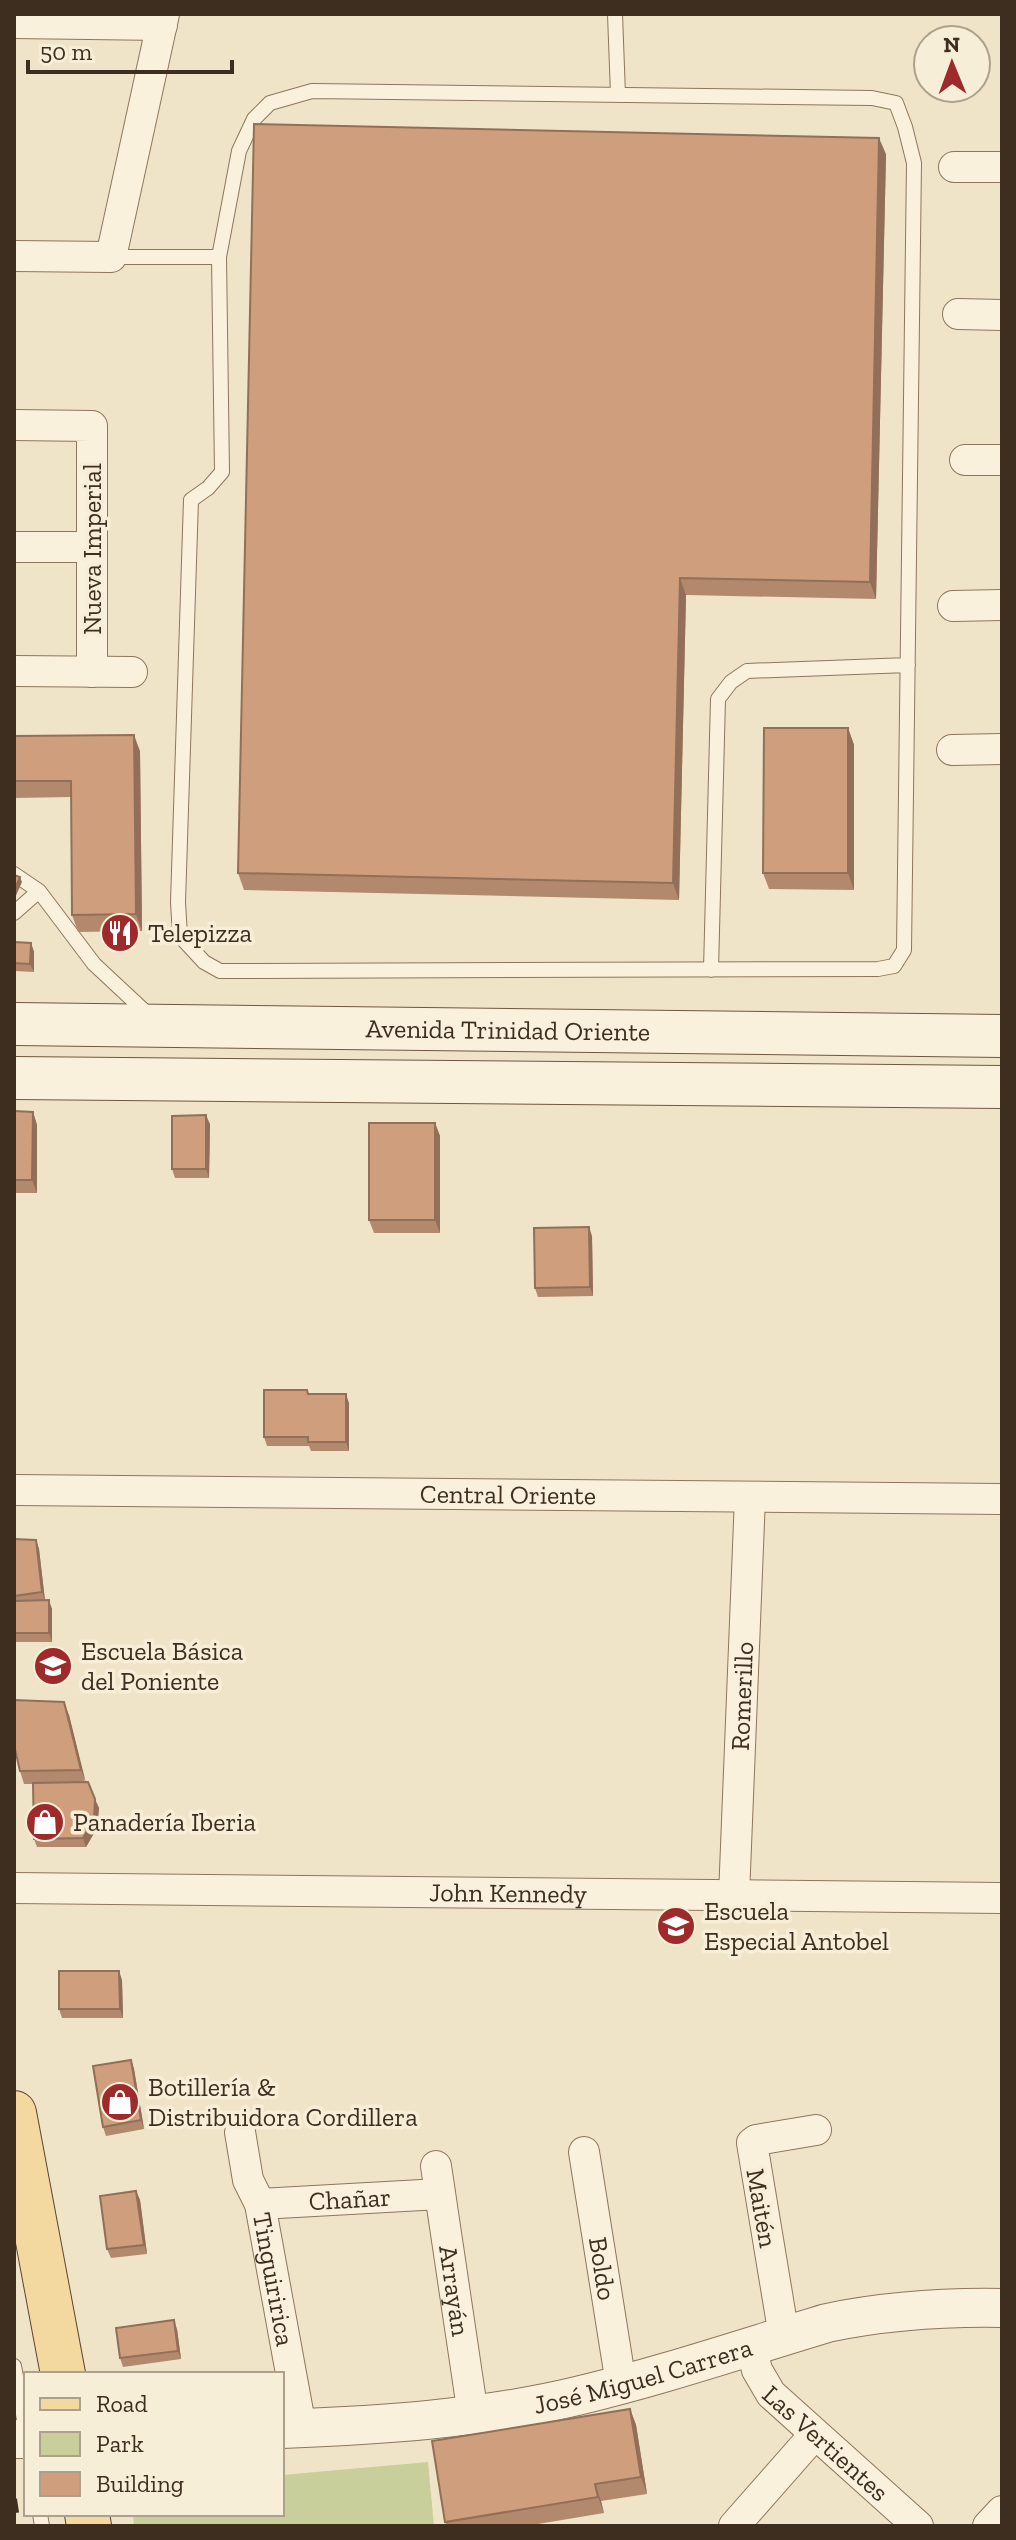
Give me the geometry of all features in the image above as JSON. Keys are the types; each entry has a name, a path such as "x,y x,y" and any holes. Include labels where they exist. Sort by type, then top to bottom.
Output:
{"main road":[{"name":"Avenida Trinidad Oriente","path":"14,1024 1002,1036"},
{"name":"Avenida Trinidad Oriente","path":"14,1078 1002,1087"},
{"path":"14,2113 63,2372"}],"street":[{"path":"14,23 163,20 111,257 14,256"},
{"path":"954,167 1002,167"},
{"path":"958,314 1002,315"},
{"name":"Nueva Imperial","path":"14,425 92,426 92,672"},
{"path":"965,460 1002,460"},
{"path":"14,547 92,547"},
{"path":"953,606 1002,605"},
{"path":"14,671 132,672"},
{"path":"952,750 1002,749"},
{"name":"Central Oriente","path":"14,1490 1002,1499"},
{"name":"Romerillo","path":"734,1896 750,1497"},
{"name":"John Kennedy","path":"14,1888 1002,1898"},
{"name":"Maitén","path":"768,2341 752,2143 816,2130"},
{"name":"Tinguiririca","path":"240,2132 248,2180 260,2204 283,2372"},
{"name":"Boldo","path":"584,2152 621,2384"},
{"name":"Chañar","path":"260,2204 438,2180"},
{"name":"Arrayán","path":"438,2180 473,2415"},
{"name":"José Miguel Carrera","path":"291,2428 399,2423 473,2415 575,2397 827,2323 930,2309 1002,2308"},
{"name":"Las Vertientes","path":"768,2341 757,2370 771,2394 918,2526"},
{"name":"Tinguiririca","path":"284,2377 291,2428"},
{"path":"734,2526 815,2434"},
{"path":"988,2526 1002,2511"}],"lane":[{"path":"615,14 618,95"},
{"path":"312,91 872,98 896,103 914,163 904,950 894,966 878,969 220,971 204,962 180,936 178,902 191,500 208,488 222,472 219,257 239,151 254,119 270,103 312,91"},
{"path":"111,257 219,257"},
{"path":"711,970 718,699 731,682 747,671 908,665"},
{"path":"14,874 39,891 94,964 162,1026"},
{"path":"14,913 39,891"},
{"path":"14,2366 24,2419"}],"green space":[{"path":"428,2462 434,2526 134,2526 133,2516 284,2516 284,2475"}],"building":[{"path":"254,124 879,138 870,582 680,578 673,883 238,873"},
{"path":"764,728 848,728 848,873 763,873"},
{"path":"134,735 136,914 72,915 71,781 14,781 14,736"},
{"path":"14,875 20,877 14,891"},
{"path":"14,942 31,943 30,964 14,963"},
{"path":"14,1111 33,1112 32,1180 14,1180"},
{"path":"206,1115 206,1169 172,1169 172,1116"},
{"path":"369,1123 435,1123 435,1220 369,1220"},
{"path":"589,1227 590,1287 535,1288 534,1228"},
{"path":"264,1390 346,1394 346,1442 308,1442 308,1437 264,1437"},
{"path":"14,1539 36,1540 42,1592 14,1596"},
{"path":"49,1600 49,1633 14,1633 14,1601"},
{"path":"14,1700 64,1702 81,1770 20,1771 14,1745"},
{"path":"88,1782 95,1799 94,1819 83,1838 34,1839 33,1783"},
{"path":"59,1971 119,1971 120,2009 59,2009"},
{"name":"Botillería & Distribuidora Cordillera","path":"131,2060 141,2120 103,2127 93,2066"},
{"path":"136,2191 144,2245 107,2249 100,2196"},
{"path":"174,2320 178,2351 120,2358 116,2328"},
{"path":"630,2409 641,2477 595,2484 598,2497 445,2522 432,2441"}],"railway":[{"path":"14,2499 18,2526"}],"place":[{"name":"Telepizza","path":"120,933"},
{"name":"Escuela Básica del Poniente","path":"53,1666"},
{"name":"Panadería Iberia","path":"45,1822"},
{"name":"Escuela Especial Antobel","path":"676,1926"},
{"name":"Botillería & Distribuidora Cordillera","path":"120,2102"}]}
